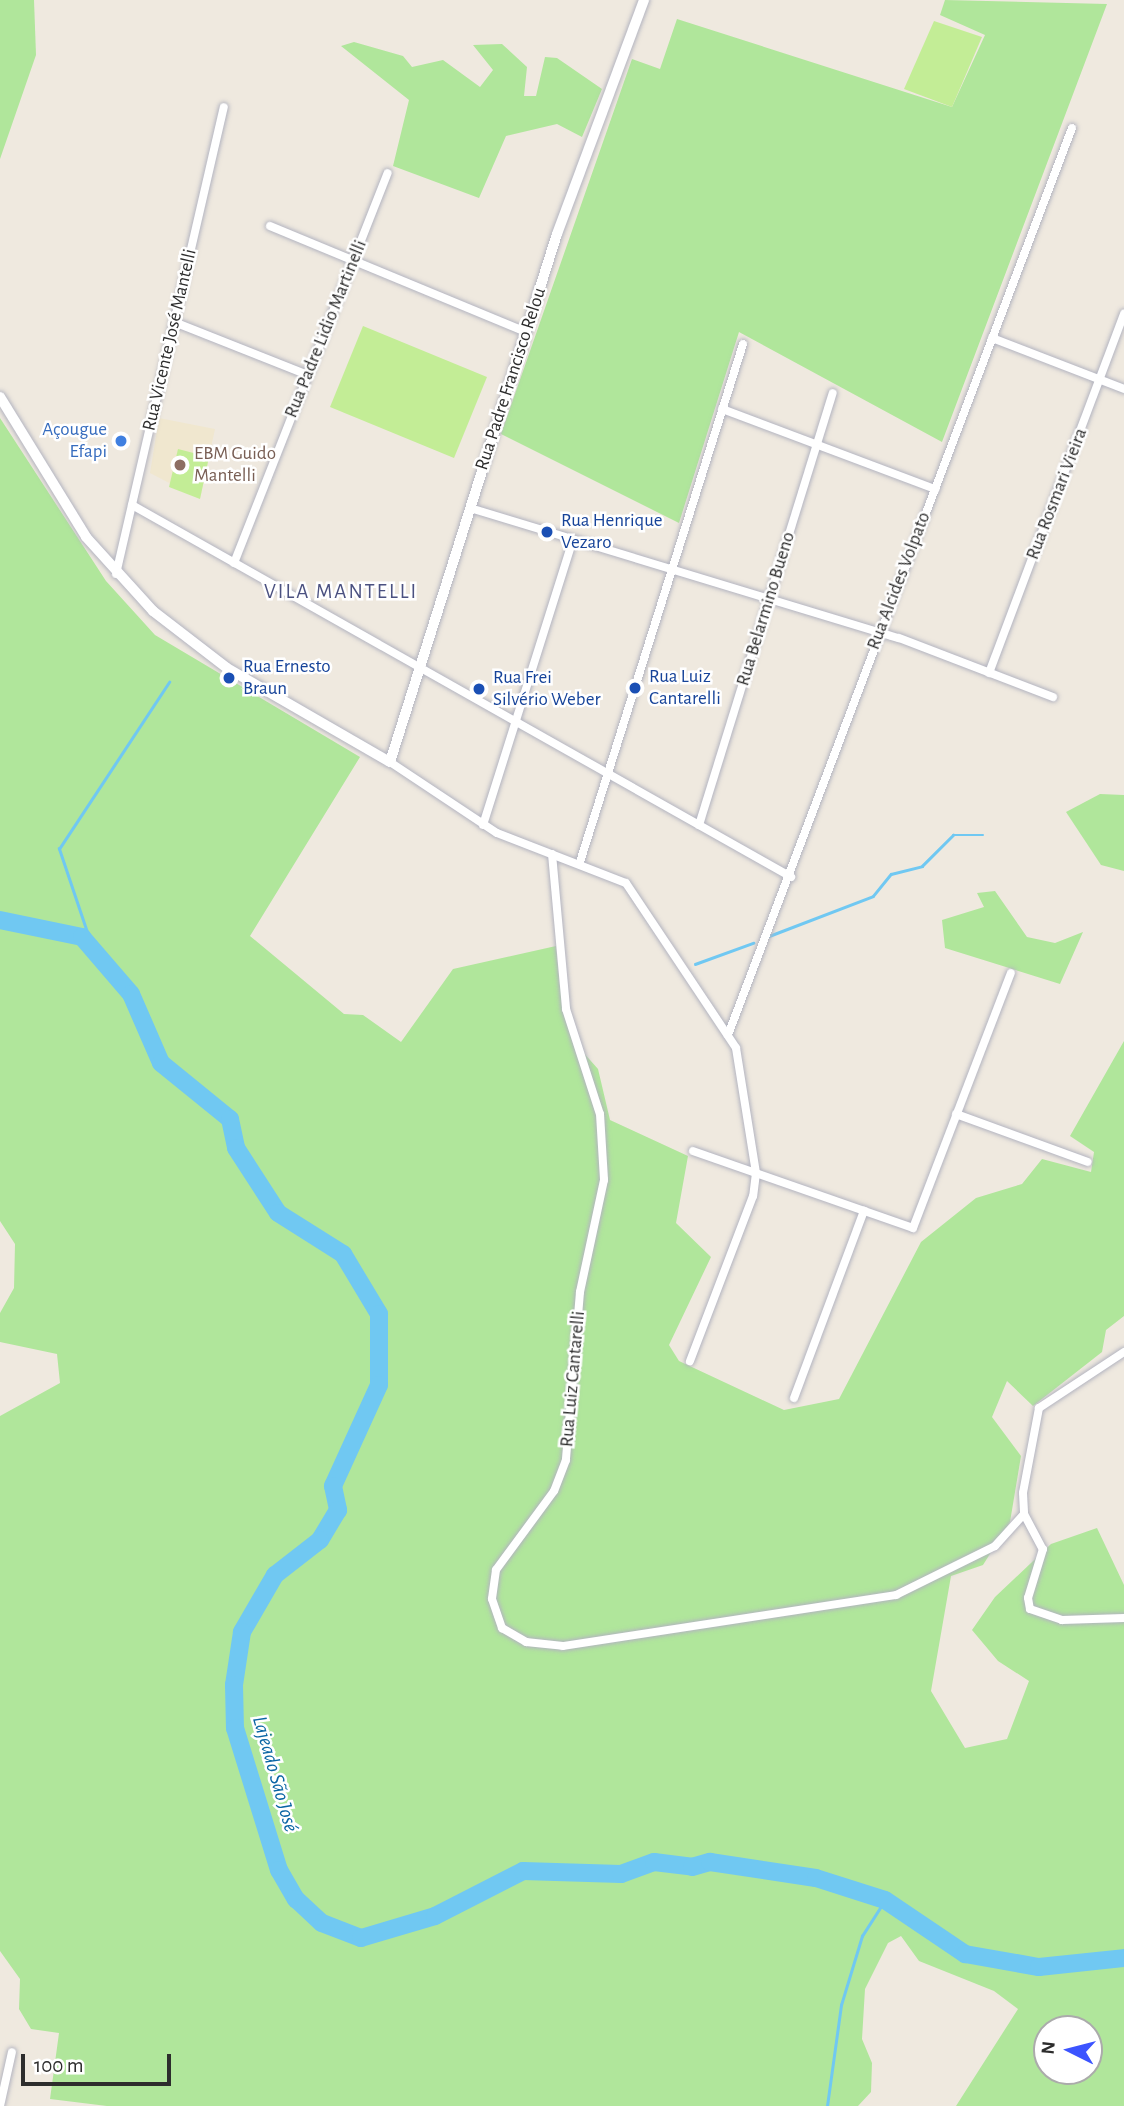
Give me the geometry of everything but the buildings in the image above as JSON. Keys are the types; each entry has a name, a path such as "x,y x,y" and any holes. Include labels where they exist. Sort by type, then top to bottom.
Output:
{"street":[{"name":"Rua Padre Francisco Relou","path":"390,762 526,332 644,0"},
{"name":"Rua Vicente José Mantelli","path":"116,574 224,107"},
{"name":"Rua Alcides Volpato","path":"728,1035 791,877 877,636 1072,128"},
{"name":"Rua Padre Lidio Martinelli","path":"234,562 388,173"},
{"path":"270,226 526,332"},
{"name":"Rua Rosmari Vieira","path":"989,673 1124,314"},
{"path":"174,322 308,375"},
{"path":"992,338 1124,389"},
{"path":"580,862 743,344"},
{"name":"Rua Belarmino Bueno","path":"699,825 833,393"},
{"path":"0,397 116,574 227,668 390,762 483,825 552,854 607,871 632,891 728,1035 756,1172 753,1196 690,1361"},
{"path":"722,409 934,489"},
{"path":"132,505 420,671 791,877"},
{"path":"470,508 877,636 1053,697"},
{"path":"483,825 573,540"},
{"name":"Rua Luiz Cantarelli","path":"552,854 566,1009 600,1114 604,1180 580,1292 566,1460 554,1491 496,1570 492,1599 502,1628 526,1642 564,1646 896,1595 995,1546 1024,1514"},
{"path":"694,1150 913,1228 1011,973"},
{"path":"957,1114 1088,1162"},
{"path":"794,1398 864,1210"},
{"path":"1124,1352 1039,1408 1030,1430 1024,1514 1043,1549 1027,1598 1030,1609 1062,1620 1124,1618"},
{"path":"0,2106 12,2052"}],"shaded area":[{"name":"EBM Guido Mantelli","path":"159,418 215,429 200,499 150,473"}],"green space":[{"path":"0,0 34,0 36,55 0,159"},
{"path":"945,0 1107,4 942,442 739,332 679,523 501,434 632,59 660,69 677,19 952,107 985,35 940,15"},
{"path":"934,21 982,37 952,107 904,89"},
{"path":"354,42 403,56 412,67 443,60 480,87 493,70 473,45 502,44 527,67 524,96 536,96 545,57 557,58 602,89 582,137 557,124 506,136 479,198 393,166 409,100 341,46"},
{"path":"363,326 487,377 454,458 330,407"},
{"path":"0,418 106,581 155,635 360,757 250,936 344,1014 363,1015 401,1042 453,969 556,946 560,986 582,1051 598,1069 610,1120 688,1156 676,1223 711,1257 669,1345 679,1361 784,1410 839,1399 921,1242 976,1198 1022,1184 1042,1159 1091,1172 1094,1152 1070,1136 1124,1041 1124,1316 1106,1330 1102,1352 1033,1406 1007,1381 992,1417 1021,1456 1010,1522 983,1565 951,1576 931,1691 965,1748 1007,1739 1029,1681 998,1661 972,1630 995,1597 1051,1544 1097,1528 1124,1585 1124,2106 956,2106 1018,2009 994,1991 919,1961 901,1936 888,1943 865,1989 862,2039 872,2063 871,2092 858,2106 107,2106 50,2099 59,2033 31,2029 19,2009 20,1979 0,1951 0,1416 60,1383 57,1354 0,1342 0,1313 14,1288 15,1244 0,1221"},
{"path":"178,449 209,457 200,499 169,487"},
{"path":"1100,794 1124,795 1124,871 1101,865 1066,812"},
{"path":"995,891 1027,937 1055,943 1083,932 1060,984 945,948 942,920 984,907 977,893"}],"waterway":[{"path":"93,950 59,849 169,682"},
{"path":"769,936 873,896 891,874 922,866 953,835 983,835"},
{"name":"Lajeado São José","path":"0,920 82,937 131,994 161,1063 230,1119 236,1148 278,1213 343,1254 379,1314 379,1385 333,1486 338,1510 320,1540 275,1575 242,1632 234,1685 235,1728 279,1870 296,1899 322,1923 361,1938 435,1916 523,1871 621,1874 654,1862 692,1867 710,1862 816,1878 885,1900 965,1954 1039,1967 1124,1958"},
{"path":"695,964 753,943"},
{"path":"827,2106 841,2005 862,1936 885,1900"}],"place":[{"name":"Açougue Efapi","path":"121,441"},
{"name":"EBM Guido Mantelli","path":"180,465"},
{"name":"Rua Henrique Vezaro","path":"547,532"},
{"name":"Rua Ernesto Braun","path":"229,678"},
{"name":"Rua Luiz Cantarelli","path":"635,688"},
{"name":"Rua Frei Silvério Weber","path":"479,689"}],"district":[{"name":"VILA MANTELLI","path":"341,592"}]}
